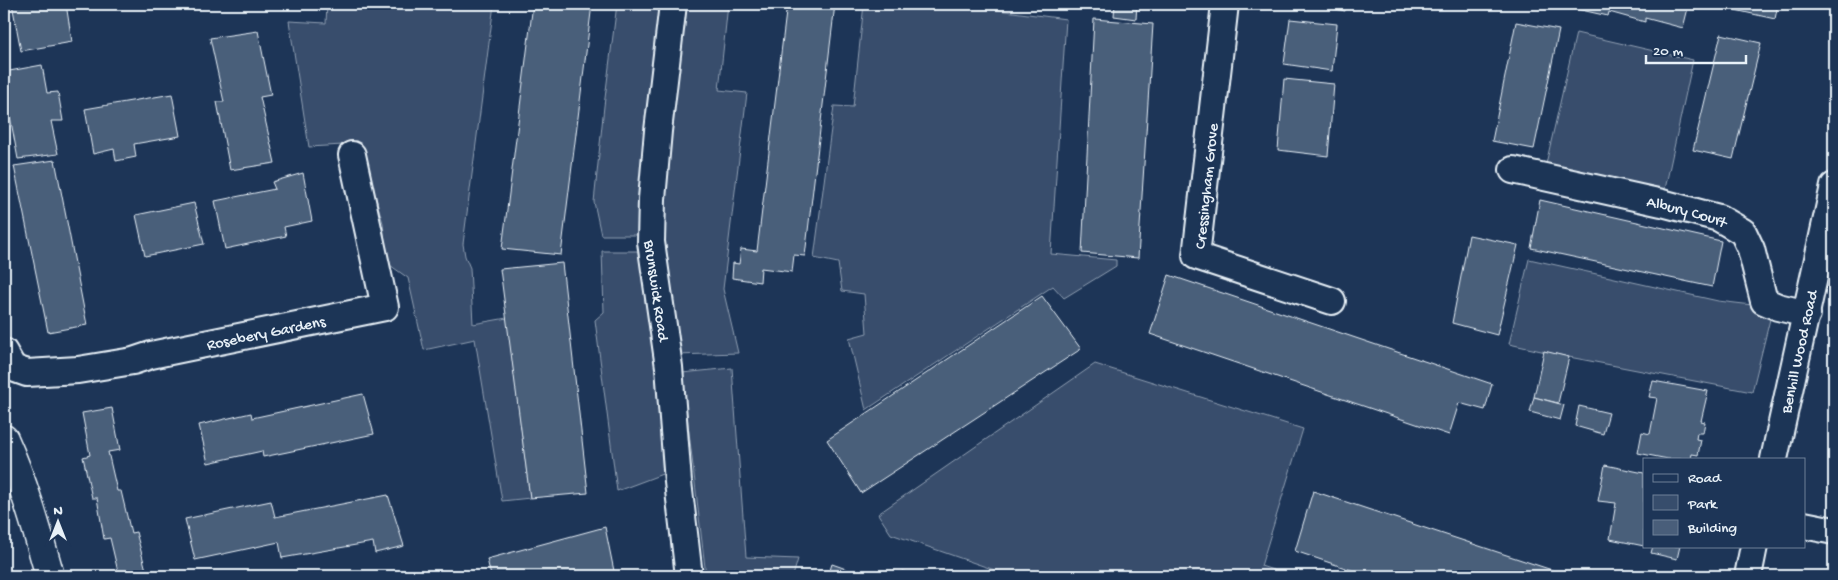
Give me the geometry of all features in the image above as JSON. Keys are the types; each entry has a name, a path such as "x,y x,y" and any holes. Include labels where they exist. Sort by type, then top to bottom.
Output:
{"main road":[{"path":"4,439 36,526 50,576"}],"street":[{"name":"Brunswick Road","path":"673,4 656,150 651,242 669,366 678,482 689,576"},
{"name":"Cressingham Grove","path":"1225,4 1196,256 1332,301"},
{"name":"Rosebery Gardens","path":"4,352 13,368 27,373 78,370 133,361 151,355 385,307 352,155"},
{"name":"Albury Court","path":"1513,170 1653,201 1719,218 1743,232 1751,249 1764,301 1778,307 1807,314"},
{"name":"Benhill Wood Road","path":"1774,458 1833,200"},
{"path":"1806,525 1834,531"},
{"path":"1748,576 1754,548"}],"green space":[{"path":"327,4 494,4 463,244 470,268 473,324 507,318 530,498 502,501 475,339 424,350 408,278 387,263 383,223 360,144 309,147 289,21 326,23"},
{"path":"617,4 664,4 640,235 601,235 594,202"},
{"path":"682,4 728,4 719,90 747,93 723,289 738,353 677,355 661,242"},
{"path":"864,4 952,4 1066,19 1051,254 1116,260 1116,266 1064,298 1053,286 866,410 849,338 867,333 864,294 842,291 838,263 814,258 834,106 853,107"},
{"path":"1576,33 1693,60 1662,203 1543,177"},
{"path":"602,251 642,251 660,368 665,473 617,491 595,320 604,312"},
{"path":"1529,259 1718,301 1761,306 1772,311 1752,392 1509,344"},
{"path":"1095,364 1303,429 1261,566 1291,576 1012,576 891,534 878,514"},
{"path":"732,368 746,557 798,559 793,576 706,576 682,373"}],"building":[{"path":"12,4 66,4 72,42 21,51"},
{"path":"533,4 592,4 561,255 502,249"},
{"path":"787,4 835,4 805,256 794,255 792,272 761,268 760,282 732,278 733,263 739,264 741,249 757,251"},
{"path":"1115,4 1137,4 1136,19 1114,16"},
{"path":"1310,4 1346,4 1345,11"},
{"path":"1569,4 1689,4 1683,28 1645,18 1645,22 1609,12 1608,16 1568,7"},
{"path":"1736,4 1778,4 1775,19 1735,10"},
{"path":"1094,19 1153,24 1138,258 1082,253"},
{"path":"1290,19 1337,24 1332,71 1284,64"},
{"path":"1516,22 1559,30 1534,149 1492,141"},
{"path":"258,31 271,95 260,97 275,163 230,170 217,102 224,102 210,38"},
{"path":"1721,34 1761,43 1733,159 1693,150"},
{"path":"42,65 47,93 58,92 63,121 51,121 58,154 18,159 4,84 4,72"},
{"path":"1284,79 1334,84 1328,156 1278,150"},
{"path":"172,94 180,136 134,144 136,157 116,161 114,149 93,154 85,109"},
{"path":"55,160 87,325 48,332 14,166"},
{"path":"303,173 312,221 284,227 286,236 225,249 215,201 275,189 272,182"},
{"path":"1540,200 1721,241 1712,287 1531,248"},
{"path":"194,203 204,244 145,256 136,215"},
{"path":"1469,235 1518,245 1497,335 1452,323"},
{"path":"562,263 588,493 530,498 500,269"},
{"path":"1169,275 1492,384 1485,410 1459,403 1449,435 1150,334"},
{"path":"1042,296 1081,349 861,493 827,440"},
{"path":"1544,351 1569,357 1558,403 1534,397"},
{"path":"1653,381 1708,391 1701,421 1705,422 1703,433 1697,433 1696,439 1701,440 1698,455 1692,454 1691,458 1663,458 1638,453 1642,432 1650,434 1657,398 1649,397"},
{"path":"363,394 374,434 263,457 262,451 208,463 199,425 251,413 252,418"},
{"path":"1534,397 1564,405 1560,420 1530,412"},
{"path":"1579,406 1609,413 1603,434 1575,426"},
{"path":"112,408 120,450 108,452 117,491 121,491 131,533 136,532 147,574 139,576 119,576 110,538 104,539 97,498 92,498 83,457 90,455 82,413"},
{"path":"1605,465 1643,473 1643,546 1610,539 1616,503 1598,501"},
{"path":"1313,491 1570,576 1369,576 1295,551"},
{"path":"388,495 404,546 375,553 373,542 282,558 279,542 195,560 185,519 271,501 275,517"},
{"path":"605,527 615,576 491,576 487,559"},
{"path":"1652,548 1680,548 1677,559 1651,553"},
{"path":"832,564 866,576 828,576"},
{"path":"902,571 917,576 900,576"}]}
